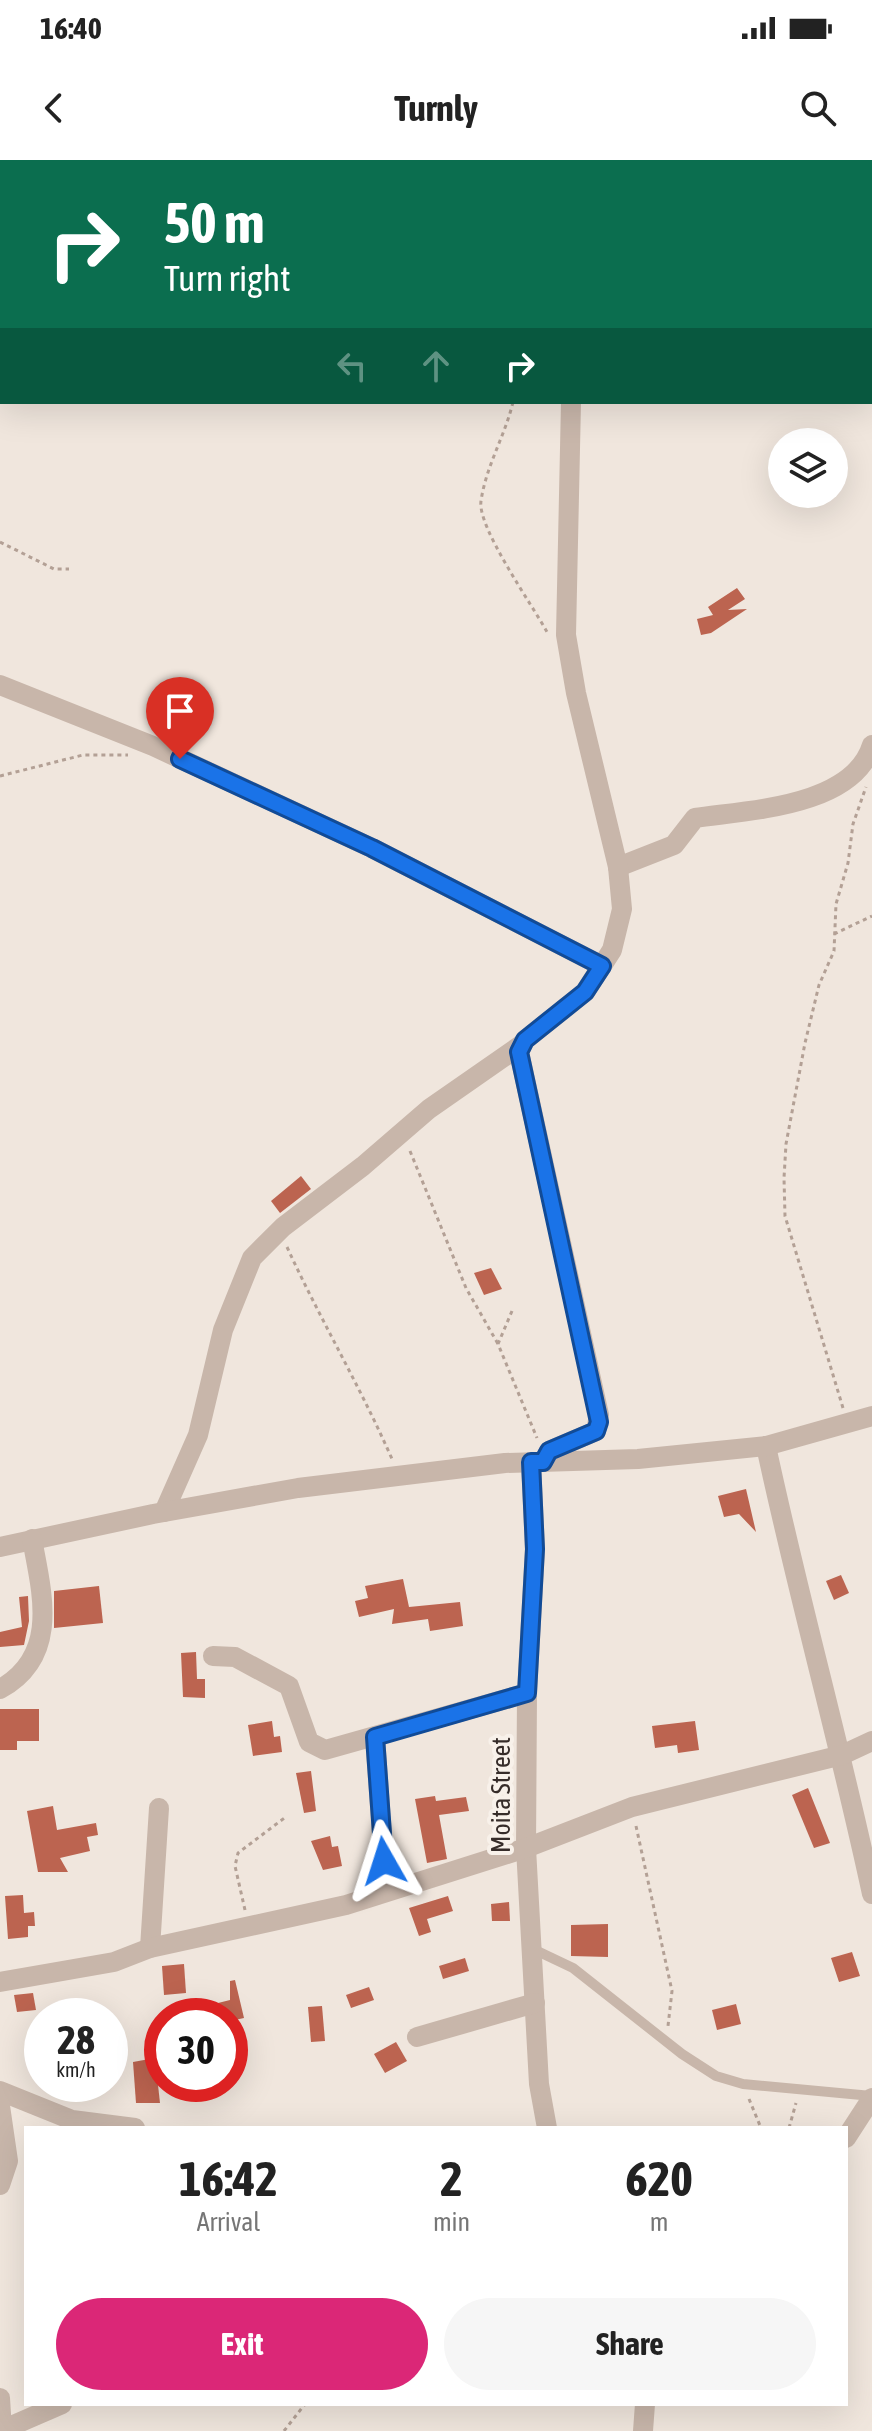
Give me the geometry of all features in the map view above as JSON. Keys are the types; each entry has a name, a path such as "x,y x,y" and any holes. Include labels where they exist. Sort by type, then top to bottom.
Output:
{"street":[{"path":"164,1512 198,1435 223,1330 246,1267 279,1231 429,1109 521,1045 585,992 619,932 622,909 618,867 576,693 566,635 571,404"},
{"path":"0,685 153,746 372,848 602,966"},
{"path":"618,867 674,845 695,818 815,796 841,783 870,750"},
{"path":"521,1045 519,1052 599,1415 596,1431 557,1447 540,1460"},
{"path":"0,1547 164,1512 298,1488 540,1460 638,1459 766,1446 872,1416"},
{"path":"766,1446 797,1588 842,1755 872,1894"},
{"name":"Moita Street","path":"540,1460 527,1693 526,1848 539,2084 547,2126"},
{"path":"0,1689 27,1664 39,1645 44,1625 44,1603 32,1539"},
{"path":"213,1656 235,1657 289,1686 313,1745 336,1749 527,1693"},
{"path":"375,1737 386,1891"},
{"path":"0,1982 114,1962 150,1948 346,1905 526,1848 632,1807 842,1755 872,1741"},
{"path":"150,1948 159,1808"},
{"path":"417,2037 535,2003"},
{"path":"0,2091 72,2120 119,2126"},
{"path":"848,2135 872,2097"},
{"path":"0,2106 8,2161 0,2185"},
{"path":"0,2398 1,2431 57,2406"},
{"path":"643,2431 645,2406"}],"lane":[{"path":"533,1949 573,1968 716,2076 743,2084 872,2097"}],"path":[{"path":"512,404 491,455 480,509 510,571 550,637"},
{"path":"0,542 54,569 69,569"},
{"path":"0,776 83,755 136,756 153,746"},
{"path":"846,1421 785,1216 786,1144 819,985 834,951 836,904 848,863 853,824 865,791 870,750"},
{"path":"834,934 872,916"},
{"path":"402,1132 466,1288 498,1344 540,1460"},
{"path":"279,1231 316,1311 365,1398 400,1477"},
{"path":"498,1344 512,1311"},
{"path":"632,1807 672,1991 668,2020 671,2045"},
{"path":"248,1926 235,1860 238,1853 287,1816"},
{"path":"743,2084 760,2126"},
{"path":"790,2126 801,2088"},
{"path":"284,2431 303,2406"}],"building":[{"path":"737,588 745,599 728,610 747,609 711,633 701,635 697,619 713,615 708,607"},
{"path":"301,1176 311,1189 280,1213 271,1201"},
{"path":"491,1268 502,1289 484,1295 474,1273"},
{"path":"746,1489 756,1532 739,1514 724,1517 718,1496"},
{"path":"841,1575 849,1593 834,1600 826,1581"},
{"path":"403,1579 409,1607 460,1602 463,1626 430,1631 428,1619 392,1624 394,1609 359,1617 355,1601 368,1598 365,1586"},
{"path":"99,1586 103,1623 54,1628 54,1591"},
{"path":"28,1596 29,1621 24,1645 0,1647 0,1632 22,1627 19,1597"},
{"path":"196,1652 197,1679 205,1679 205,1698 183,1697 181,1653"},
{"path":"0,1709 39,1709 39,1741 17,1741 17,1750 0,1750"},
{"path":"272,1721 274,1737 280,1736 282,1752 253,1756 248,1725"},
{"path":"695,1721 699,1750 678,1753 677,1745 655,1748 652,1726"},
{"path":"311,1771 316,1811 304,1813 296,1773"},
{"path":"808,1788 830,1843 814,1848 792,1795"},
{"path":"435,1796 436,1801 466,1797 469,1811 439,1815 447,1859 427,1863 415,1799"},
{"path":"53,1806 57,1830 96,1823 98,1835 87,1837 90,1851 60,1858 68,1872 38,1872 27,1811"},
{"path":"330,1836 332,1847 338,1846 342,1866 323,1870 311,1841"},
{"path":"23,1895 24,1913 34,1912 35,1926 28,1926 28,1937 8,1939 5,1896"},
{"path":"448,1896 453,1911 427,1919 431,1932 419,1936 409,1908"},
{"path":"509,1902 510,1921 492,1921 491,1904"},
{"path":"608,1924 608,1957 571,1956 571,1925"},
{"path":"852,1952 860,1976 839,1982 831,1958"},
{"path":"465,1958 469,1971 443,1979 439,1966"},
{"path":"184,1964 186,1993 164,1995 162,1966"},
{"path":"235,1980 239,1998 230,1998 230,1981"},
{"path":"369,1987 374,2000 351,2008 346,1995"},
{"path":"33,1993 34,1998 24,1998 24,2011 17,2012 14,1995"},
{"path":"736,2004 741,2024 717,2030 712,2010"},
{"path":"322,2006 325,2041 311,2042 308,2007"},
{"path":"396,2042 407,2061 385,2073 374,2054"},
{"path":"144,2060 144,2102 160,2103 136,2103 133,2062"}],"route":[{"path":"180,759 372,848 602,966 585,992 525,1040 519,1052 599,1422 596,1431 586,1437 549,1451 543,1462 531,1462 535,1549 527,1693 375,1737 384,1861"}]}
